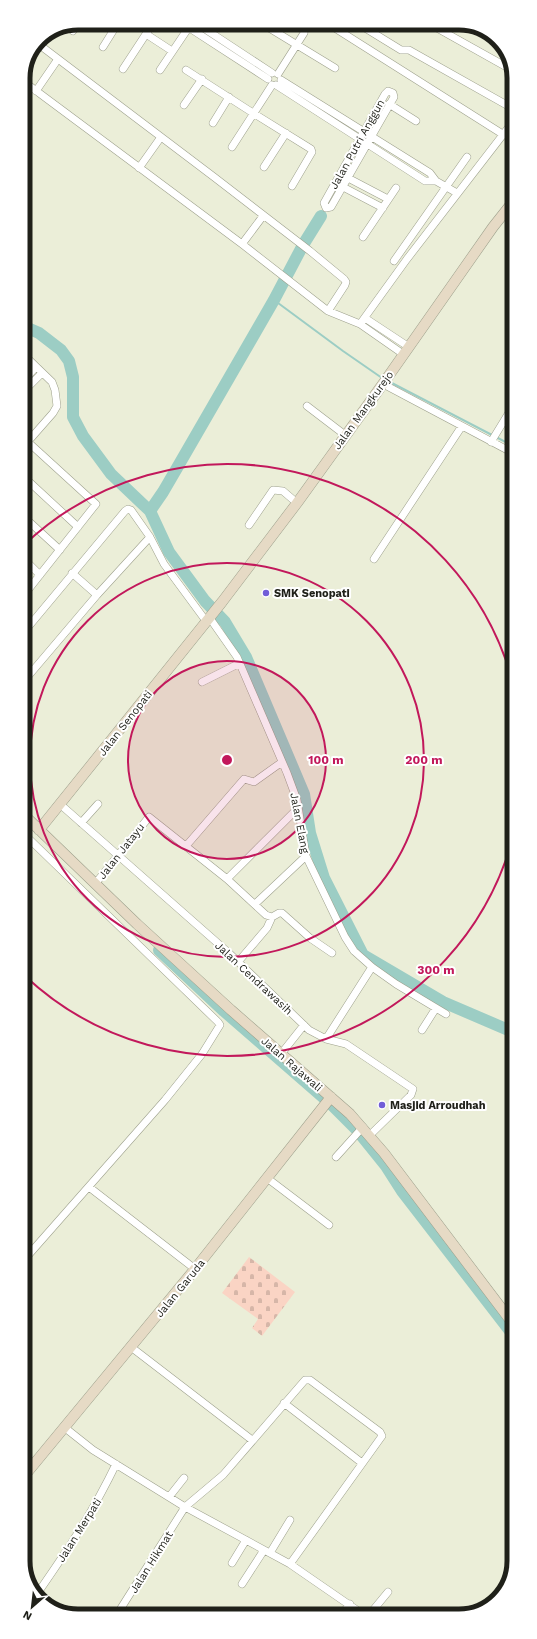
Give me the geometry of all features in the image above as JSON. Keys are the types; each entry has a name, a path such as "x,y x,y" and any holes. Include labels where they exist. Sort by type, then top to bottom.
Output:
{"street":[{"path":"104,47 114,30"},
{"path":"123,68 149,30"},
{"path":"160,70 187,30"},
{"path":"198,30 362,136 367,144 426,181 436,181"},
{"path":"206,30 275,79"},
{"path":"272,30 334,68"},
{"path":"338,30 504,134"},
{"path":"368,30 401,50 409,50 507,105"},
{"path":"441,30 505,66"},
{"path":"232,147 304,33"},
{"path":"146,34 172,51"},
{"path":"42,47 301,244 346,282 328,311"},
{"path":"36,91 58,59"},
{"path":"186,70 312,150 292,186"},
{"path":"184,105 202,79"},
{"path":"30,86 242,244 328,311 360,324 406,351"},
{"name":"Jalan Putri Anggun","path":"388,91 392,92 394,95 332,207 329,209 325,207 324,203 362,136 385,94 388,91"},
{"path":"213,123 229,97"},
{"path":"389,104 416,121"},
{"path":"360,324 457,193 507,130"},
{"path":"264,167 286,133"},
{"path":"362,136 371,137 430,173 436,181 457,193"},
{"path":"139,168 160,137"},
{"path":"394,261 467,157"},
{"path":"348,178 388,199"},
{"path":"343,187 383,208"},
{"path":"363,237 396,188"},
{"name":"Jalan Mangkurejo","path":"209,618 297,502 386,380 507,209"},
{"path":"242,244 263,216"},
{"path":"365,318 406,351"},
{"path":"30,359 53,384 55,390 56,408 30,439"},
{"path":"30,374 36,367"},
{"path":"30,386 42,373"},
{"path":"386,380 462,426 493,439 507,449"},
{"path":"307,406 345,435"},
{"path":"493,439 507,416"},
{"path":"374,559 462,426"},
{"path":"30,447 96,504 30,588"},
{"path":"30,483 78,527"},
{"path":"249,525 273,490 283,490 297,502"},
{"name":"Jalan Elang","path":"72,573 126,509 131,510 150,538 164,564 228,642 240,663 294,791 306,856 345,936 354,951 372,967 396,984 446,1014"},
{"path":"30,522 60,550"},
{"path":"30,674 97,595 150,538"},
{"path":"30,565 40,575"},
{"path":"30,625 72,573 97,595"},
{"name":"Jalan Senopati","path":"39,830 61,805 209,618"},
{"path":"202,682 240,663"},
{"path":"272,917 266,915 186,846 244,779 254,782 282,762"},
{"path":"81,823 98,804"},
{"name":"Jalan Cendrawasih","path":"61,805 238,962 312,1032 326,1039 349,1046 413,1091 411,1095 361,1133"},
{"path":"226,879 298,808"},
{"name":"Jalan Jatayu","path":"95,884 148,818 151,818 158,823 186,846"},
{"name":"Jalan Rajawali","path":"30,821 213,994 281,1054 327,1102 361,1133 507,1316"},
{"path":"30,840 220,1025 202,1054 165,1100 30,1253"},
{"path":"255,904 306,856"},
{"path":"238,962 267,928 272,917 279,913 282,913 310,938 332,953"},
{"path":"326,1039 372,967"},
{"path":"422,1030 436,1008"},
{"path":"281,1054 304,1025"},
{"name":"Jalan Garuda","path":"30,1469 195,1269 327,1102"},
{"path":"336,1157 361,1133"},
{"path":"266,1178 330,1225"},
{"path":"89,1186 195,1269"},
{"path":"131,1347 252,1440"},
{"name":"Jalan Hikmat","path":"120,1609 185,1507 223,1475 305,1380 310,1380 382,1434 290,1564"},
{"path":"284,1403 362,1463"},
{"path":"64,1427 93,1450 185,1507 290,1564 356,1609"},
{"name":"Jalan Merpati","path":"42,1587 96,1506 116,1464"},
{"path":"169,1497 184,1478"},
{"path":"242,1584 290,1520"},
{"path":"232,1563 246,1540"},
{"path":"374,1609 388,1592"},
{"path":"346,1609 350,1604"}],"green space":[{"path":"249,1257 295,1292 262,1336 252,1328 258,1319 222,1293"}],"waterway":[{"path":"150,511 177,468 274,300 303,245 321,216"},
{"path":"274,300 382,378"},
{"path":"30,329 39,333 61,350 69,361 73,377 73,417 83,436 111,474 150,511 169,552 205,601 225,622 246,657 304,794 310,833 324,878 363,955 443,1002 507,1029"},
{"path":"388,381 492,435"},
{"path":"496,437 507,443"},
{"path":"159,950 224,1011 332,1105 357,1130 386,1166 402,1191 507,1327"}],"place":[{"name":"SMK Senopati","path":"266,593"},
{"name":"Masjid Arroudhah","path":"382,1105"}]}
